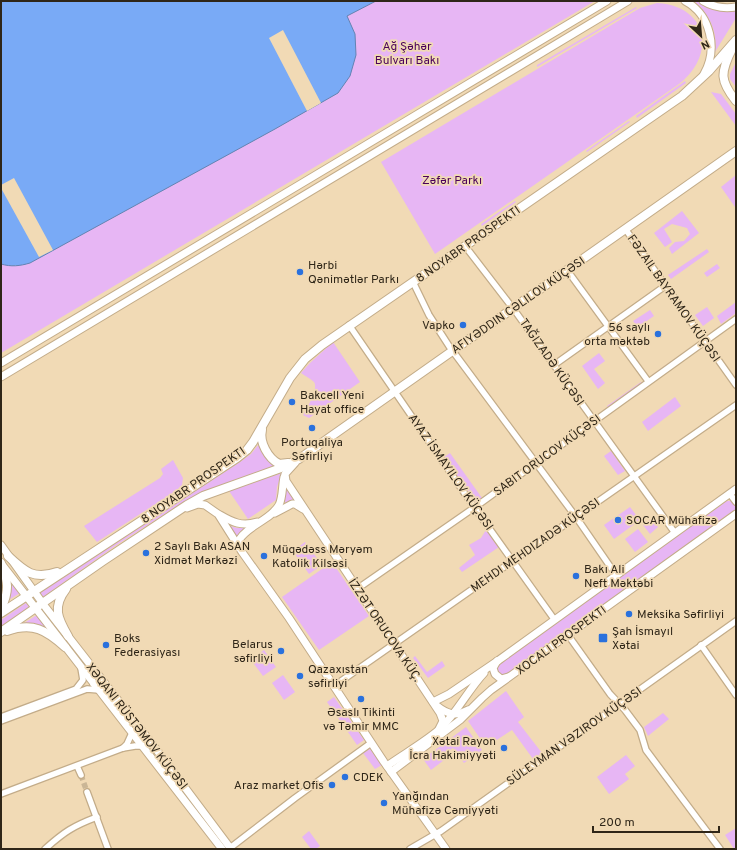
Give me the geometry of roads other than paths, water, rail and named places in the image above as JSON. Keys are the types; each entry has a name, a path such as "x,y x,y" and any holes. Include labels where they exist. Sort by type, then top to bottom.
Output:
{"highway":[{"name":"8 NOYABR PROSPEKTI","path":"1,613 237,458 247,450 265,422 287,382 299,366 322,345 669,105 700,80 736,40"},
{"path":"736,40 725,67 723,77 726,87 736,101"},
{"name":"AFIYƏDDIN CƏLILOV KÜÇƏSI","path":"299,459 626,230 736,151"},
{"path":"265,422 261,440 273,460 281,464 299,459"},
{"name":"8 NOYABR PROSPEKTI","path":"1,632 177,511 203,496 281,468 299,459"},
{"path":"8,556 24,571 34,575 48,575 71,567"},
{"path":"1,563 8,588 1,609"},
{"path":"68,636 60,623 57,608 63,593 76,580"},
{"path":"1,632 15,628 36,628 48,633 65,647"}],"main road":[{"path":"1,363 607,1"},
{"path":"1,377 628,1"},
{"path":"685,1 694,6 702,16 711,37 712,49 709,64 700,80"},
{"path":"703,1 717,7 736,7"},
{"path":"242,552 239,543 241,538 279,505 285,474 299,459"},
{"name":"İZZƏT ORUCOVA KÜÇ.","path":"285,474 288,484 442,716 442,724 439,729"},
{"path":"460,720 452,714 442,710 433,702 449,694 499,660 733,491"},
{"path":"177,511 201,504 208,506 218,514 235,523 245,525 265,518 292,504 295,504 305,510"},
{"path":"218,514 242,552 282,606 371,743 446,849"},
{"path":"389,769 460,720 482,698 510,676 736,514"},
{"path":"1,545 33,591"},
{"path":"1,563 35,609 222,849"},
{"name":"XƏQANI RÜSTƏMOV KÜÇƏSI","path":"33,591 231,848"},
{"path":"499,660 493,668 495,674 501,679 510,676"},
{"path":"389,769 439,729 477,681 499,660"},
{"path":"452,714 462,713 472,707"}],"street":[{"name":"FƏZAIL BAYRAMOV KÜÇƏSI","path":"626,230 704,342 736,385"},
{"path":"465,246 513,308 675,533"},
{"path":"568,270 648,381"},
{"path":"413,282 429,315 453,351 576,517 616,575"},
{"path":"554,365 665,286"},
{"name":"SABIT ORUCOV KÜÇƏSI","path":"357,589 736,320"},
{"path":"349,325 474,507 554,619"},
{"name":"MEHDI MEHDIZADƏ KÜÇƏSI","path":"334,686 736,405"},
{"path":"733,491 736,502"},
{"name":"SÜLEYMAN VƏZIROV KÜÇƏSI","path":"410,849 435,835 736,621"},
{"path":"568,635 610,694 640,730 646,750 720,849"},
{"path":"701,645 736,695"},
{"path":"76,689 83,680 83,673 80,666"},
{"path":"1,721 96,687 98,684 103,688 120,710 135,722"},
{"path":"1,717 76,689 96,687"},
{"path":"123,748 127,744 132,733"},
{"path":"231,848 286,805 371,743"},
{"path":"1,794 123,748 143,746"},
{"path":"77,766 81,775"},
{"path":"87,792 108,849"},
{"path":"45,849 65,831 97,817"}],"water":[{"path":"1,1 376,1 347,16 355,34 356,55 350,76 338,93 30,263 12,266 1,264"}],"tunnel":[{"path":"81,775 87,792"}],"place":[{"name":"Hərbi Qənimətlər Parkı","path":"300,272"},
{"name":"Vapko","path":"463,325"},
{"name":"56 saylı orta məktəb","path":"658,334"},
{"name":"Bakcell Yeni Hayat office","path":"292,402"},
{"name":"Portuqaliya Səfirliyi","path":"312,428"},
{"name":"SOCAR Mühafizə","path":"618,520"},
{"name":"2 Saylı Bakı ASAN Xidmət Mərkəzi","path":"146,553"},
{"name":"Müqədəss Məryəm Katolik Kilsəsi","path":"264,556"},
{"name":"Bakı Ali Neft Məktəbi","path":"576,576"},
{"name":"Meksika Səfirliyi","path":"629,614"},
{"name":"Şah İsmayıl Xətai","path":"603,638"},
{"name":"Boks Federasiyası","path":"106,645"},
{"name":"Belarus səfirliyi","path":"281,651"},
{"name":"Qazaxıstan səfirliyi","path":"300,676"},
{"name":"Əsaslı Tikinti və Təmir MMC","path":"361,699"},
{"name":"Xətai Rayon İcra Hakimiyyəti","path":"504,748"},
{"name":"CDEK","path":"345,777"},
{"name":"Araz market Ofis","path":"332,785"},
{"name":"Yanğından Mühafizə Cəmiyyəti","path":"384,803"}],"park label":[{"name":"Ağ Şəhər Bulvarı Bakı","path":"407,53"},
{"name":"Zəfər Parkı","path":"452,180"}]}
